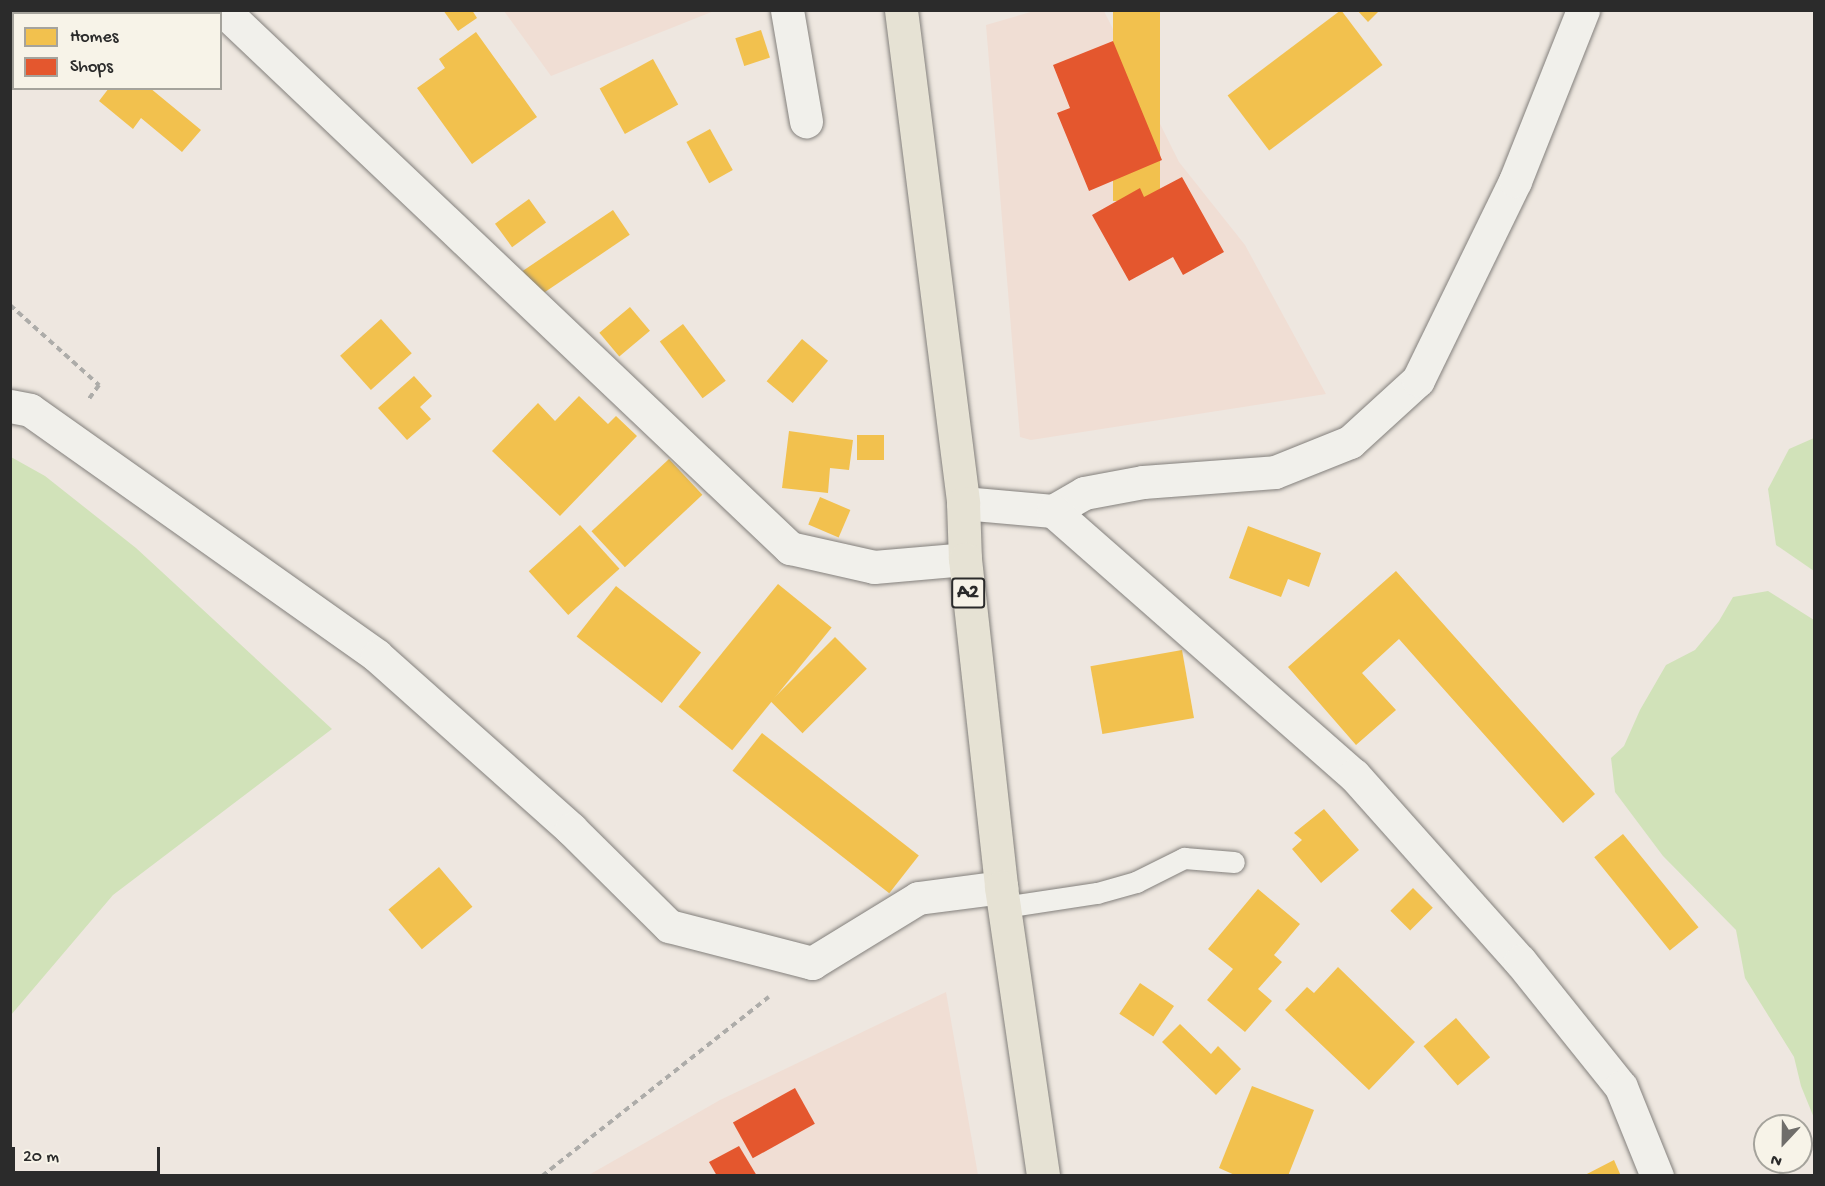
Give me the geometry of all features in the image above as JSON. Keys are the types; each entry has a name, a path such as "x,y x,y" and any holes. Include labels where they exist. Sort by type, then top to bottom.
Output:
{"main road":[{"name":"A2","path":"901,10 963,503 965,559 1003,897 1043,1176"}],"street":[{"path":"223,10 790,548 874,567 965,559"},
{"path":"787,10 806,121"},
{"path":"963,503 1053,511 1084,493 1143,482 1275,472 1350,442 1418,380 1515,181 1583,10"},
{"path":"10,406 30,410 376,656 571,829 669,926 812,963 918,898 1003,897"},
{"path":"1053,511 1354,775 1520,961 1621,1087 1657,1176"}],"lane":[{"path":"1003,897 1096,893 1136,882 1184,858 1234,862"}],"path":[{"path":"10,305 99,385 63,433"},
{"path":"542,1176 812,963"}],"shaded area":[{"path":"504,11 714,11 551,76"},
{"path":"1034,11 1104,11 1179,162 1245,245 1326,394 1031,440 1020,437 986,25"},
{"path":"946,992 978,1175 587,1176 720,1100"}],"green space":[{"path":"1814,438 1814,571 1776,545 1768,489 1789,449"},
{"path":"11,457 45,476 136,548 332,729 113,895 11,1015"},
{"path":"1768,591 1814,620 1814,1118 1801,1086 1794,1057 1745,978 1736,930 1663,856 1615,792 1611,758 1624,746 1640,710 1666,665 1695,650 1719,621 1733,597"}],"building: Homes":[{"path":"10,10 25,10 12,12 10,24"},
{"path":"443,10 472,10 477,18 458,31"},
{"path":"1113,10 1160,10 1160,201 1113,201"},
{"path":"1341,10 1383,65 1269,151 1228,95"},
{"path":"1357,10 1380,10 1368,22"},
{"path":"761,30 770,58 744,66 735,38"},
{"path":"476,32 537,117 472,164 417,88 445,68 439,59"},
{"path":"653,59 678,104 625,134 600,89"},
{"path":"107,90 152,90 201,130 182,152 141,118 133,129 99,101"},
{"path":"710,129 733,170 709,183 686,142"},
{"path":"529,199 546,222 512,247 495,224"},
{"path":"613,210 630,235 539,296 523,271"},
{"path":"630,307 650,331 619,356 599,333"},
{"path":"381,319 412,353 371,390 340,356"},
{"path":"683,324 726,381 703,398 660,341"},
{"path":"802,339 828,361 793,403 767,381"},
{"path":"414,376 432,396 420,407 431,419 407,440 378,408"},
{"path":"579,396 608,424 616,416 637,436 560,516 492,451 538,403 555,421"},
{"path":"789,431 853,440 849,470 830,468 828,493 782,488"},
{"path":"857,435 884,435 884,460 857,460"},
{"path":"669,459 702,495 625,567 591,531"},
{"path":"820,497 850,510 839,538 808,525"},
{"path":"580,525 619,569 568,615 529,571"},
{"path":"1248,526 1321,553 1309,587 1288,579 1281,597 1229,578"},
{"path":"1396,571 1595,794 1563,823 1399,639 1362,673 1396,710 1356,745 1288,667"},
{"path":"778,584 832,627 732,750 679,707"},
{"path":"616,586 701,652 662,703 577,636"},
{"path":"835,637 867,669 802,733 771,701"},
{"path":"1182,650 1194,718 1102,734 1090,666"},
{"path":"762,733 919,856 889,893 732,771"},
{"path":"1324,809 1359,850 1321,883 1292,849 1302,840 1294,833"},
{"path":"1623,834 1699,927 1670,951 1594,857"},
{"path":"439,867 472,907 422,949 388,909"},
{"path":"1413,888 1433,908 1410,930 1390,911"},
{"path":"1258,889 1300,924 1274,955 1282,962 1258,989 1272,1001 1245,1032 1207,1000 1233,969 1208,949"},
{"path":"1338,967 1415,1042 1369,1090 1285,1010 1307,987 1314,993"},
{"path":"1140,983 1174,1006 1153,1037 1119,1014"},
{"path":"1456,1018 1490,1057 1458,1085 1424,1046"},
{"path":"1180,1024 1211,1054 1218,1046 1241,1069 1216,1095 1162,1042"},
{"path":"1252,1086 1314,1110 1288,1176 1237,1176 1219,1168"},
{"path":"1614,1160 1621,1176 1583,1176"}],"building: Shops":[{"path":"1113,41 1162,160 1089,191 1057,113 1070,108 1053,65"},
{"path":"1182,177 1224,252 1183,275 1173,257 1129,281 1092,215 1140,188 1144,197"},
{"path":"795,1088 815,1124 753,1158 733,1122"},
{"path":"739,1146 757,1176 717,1176 709,1162"}]}
